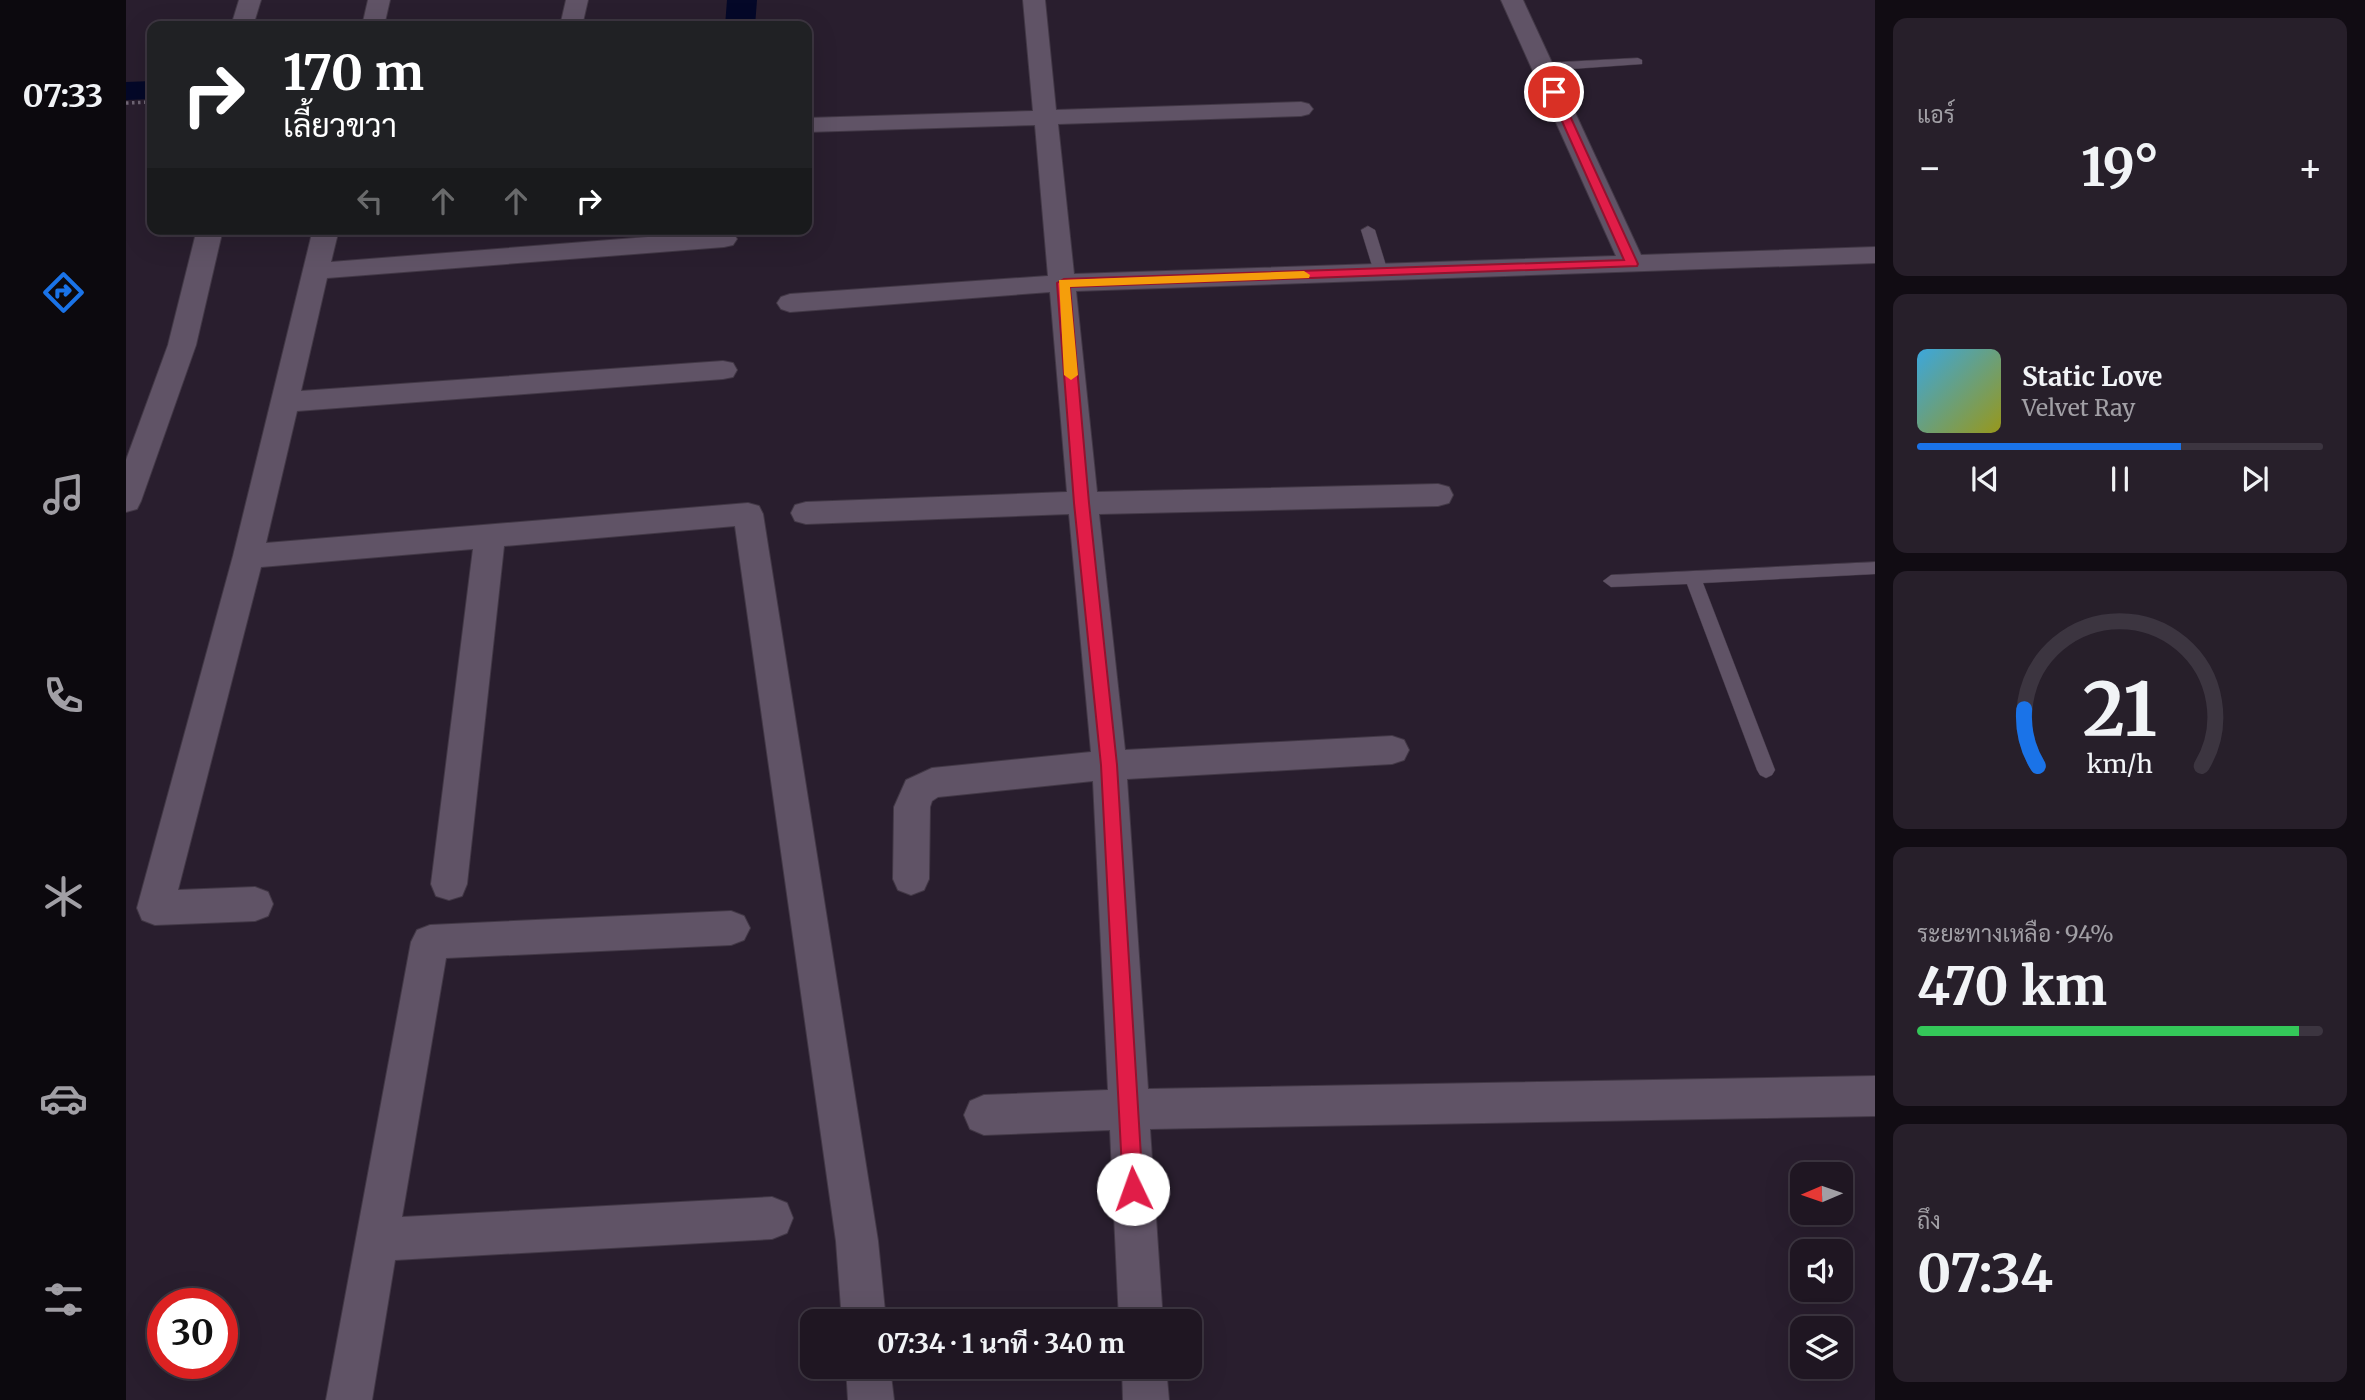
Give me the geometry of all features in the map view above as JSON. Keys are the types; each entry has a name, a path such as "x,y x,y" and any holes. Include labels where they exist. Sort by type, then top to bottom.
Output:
{"street":[{"path":"244,21 250,0"},
{"path":"374,21 379,0"},
{"path":"572,21 578,0"},
{"path":"1034,0 1064,283 1082,503 1109,765 1140,1309"},
{"path":"1512,0 1632,264"},
{"path":"812,125 1301,109"},
{"path":"126,501 181,345 208,235"},
{"path":"255,904 155,908 248,556 325,235"},
{"path":"316,271 724,239"},
{"path":"790,303 1064,283 1875,255"},
{"path":"285,402 723,370"},
{"path":"806,513 1082,503 1438,495"},
{"path":"248,556 748,514 857,1241 863,1309"},
{"path":"449,884 489,534"},
{"path":"911,878 912,807 918,790 932,783 1109,765 1392,750"},
{"path":"349,1400 430,942 731,928"},
{"path":"984,1115 1128,1109 1875,1096"},
{"path":"377,1240 772,1219"},
{"path":"869,1379 871,1400"},
{"path":"1145,1379 1146,1400"}],"lane":[{"path":"1543,67 1638,62"},
{"path":"1368,230 1381,272"},
{"path":"1611,581 1875,568"},
{"path":"1693,577 1766,769"}],"path":[{"path":"126,103 147,102"}],"waterway":[{"path":"740,21 742,0"},
{"path":"126,91 147,90"}],"slow traffic":[{"path":"1071,375 1064,283 1304,275"}],"route":[{"path":"1133,1189 1109,765 1082,503 1064,283 1632,264 1554,92"}]}
